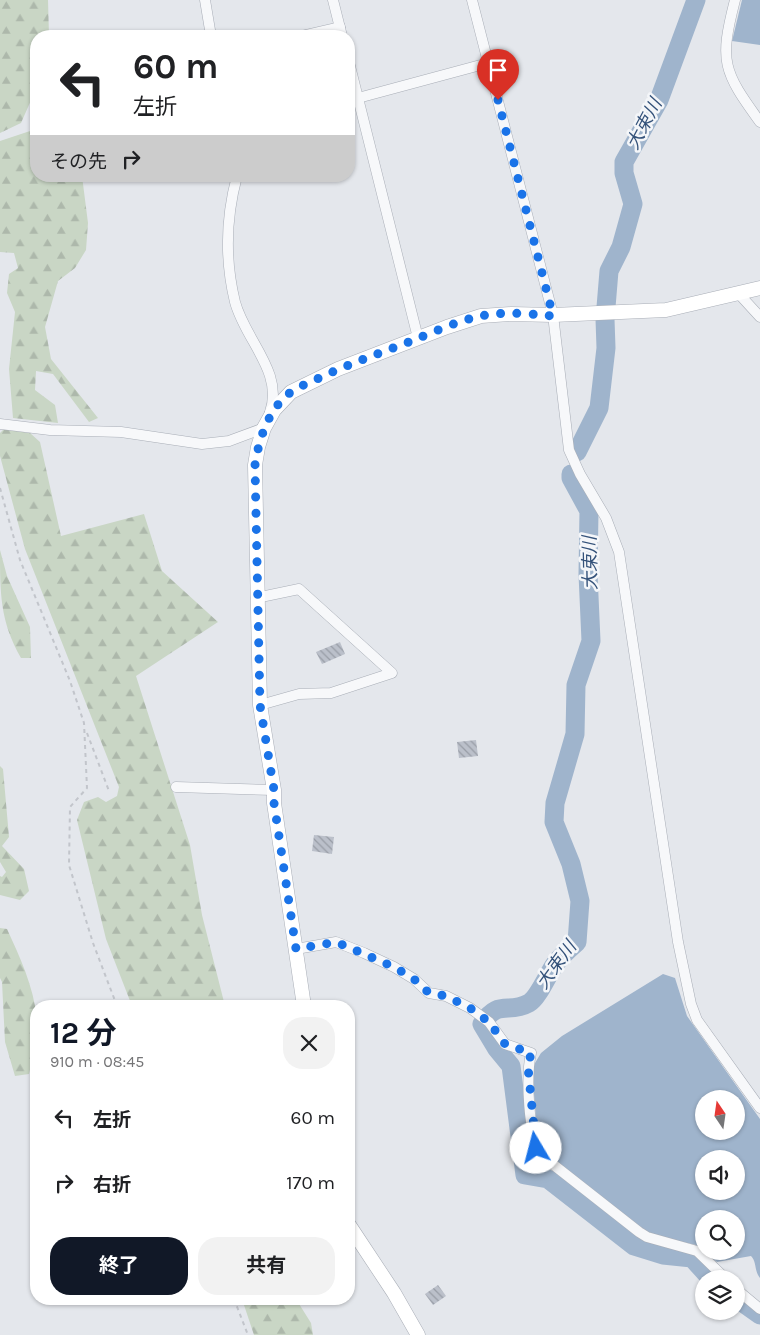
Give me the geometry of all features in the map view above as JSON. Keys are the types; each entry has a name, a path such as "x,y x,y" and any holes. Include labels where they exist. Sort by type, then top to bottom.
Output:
{"street":[{"path":"205,0 210,30"},
{"path":"333,0 340,30"},
{"path":"472,0 553,316 570,450 580,474 606,518 619,552 678,942 691,1004 703,1029 760,1108"},
{"path":"735,0 725,41 726,58 736,89 760,122"},
{"path":"358,98 488,63"},
{"path":"355,86 418,338"},
{"path":"235,182 231,197 227,239 235,302 245,331 271,376 273,402 258,446 255,465 256,598 260,705 274,790 274,803 303,1000"},
{"path":"0,424 50,430 121,432 202,444 229,441 264,428 274,410 291,392 338,369 481,316 511,314 553,316 666,310 760,288"},
{"path":"739,294 760,317"},
{"path":"256,598 299,589 392,674 331,693 299,694 260,705"},
{"path":"176,787 274,790"},
{"path":"296,949 336,942 394,967 414,979 429,993 446,996 486,1020 505,1044 531,1053 528,1067 532,1116 536,1148 541,1155 639,1232 648,1237 697,1251 717,1270"},
{"path":"355,1234 394,1293 418,1335"},
{"path":"745,1296 760,1309"}],"path":[{"path":"0,488 20,560 70,681 85,728 110,791"},
{"path":"85,728 87,788 70,807 69,865 114,1000"},
{"path":"236,1305 249,1335"}],"green space":[{"path":"0,0 48,0 49,30 30,30 30,103 21,123 0,133"},
{"path":"30,131 30,182 83,182 88,223 86,250 75,268 58,281 45,327 51,359 98,418 89,422 53,374 36,371 35,390 55,405 58,423 13,418 9,369 15,312 7,293 9,274 18,268 14,253 0,252 0,141"},
{"path":"4,429 30,433 40,442 61,536 144,514 162,571 218,622 136,676 190,845 202,915 223,1000 130,1000 106,939 77,820 84,802 98,797 106,802 117,796 119,787 25,549 0,456 0,433"},
{"path":"0,550 7,576 30,627 31,658 21,658 14,645 5,619 1,594"},
{"path":"0,766 3,769 9,837 2,846 24,869 29,891 20,900 0,895 0,876 2,877 6,872 0,862"},
{"path":"0,928 7,929 25,970 34,999 30,1000 29,1074 15,1076 5,1042 2,982 0,978"},
{"path":"244,1305 300,1305 311,1323 313,1335 254,1335"}],"water":[{"path":"742,0 760,0 760,45 732,41"},
{"path":"663,974 675,978 687,1016 739,1090 695,1090 695,1140 745,1140 745,1098 760,1119 760,1278 751,1256 745,1257 745,1210 695,1210 695,1245 656,1236 644,1230 546,1156 538,1145 532,1068 541,1053 562,1036"}],"building":[{"path":"340,642 345,654 322,664 316,652"},
{"path":"476,740 478,756 459,758 457,742"},
{"path":"314,835 334,837 332,854 312,851"},
{"path":"438,1285 446,1296 433,1305 425,1294"}],"waterway":[{"name":"大束川","path":"577,452 599,408 606,348 605,319 609,271 621,247 633,204 624,173 624,162 659,100 696,0"},
{"name":"大束川","path":"571,474 571,478 589,511 588,574 591,641 576,685 575,734 555,803 554,822 571,864 580,901 577,942 562,955 529,1003 515,1008 504,1008 494,1011 482,1024 497,1049 511,1066 525,1175 548,1179 634,1246 663,1255 692,1258 703,1270"},
{"name":"大束川","path":"745,1304 760,1315"}],"route":[{"path":"498,100 553,316 511,314 481,316 447,327 338,369 304,385 291,392 274,410 264,428 258,446 255,465 258,664 260,705 296,949 336,942 394,967 414,979 429,993 446,996 470,1008 489,1022 505,1044 531,1053 528,1067 536,1148"}]}
